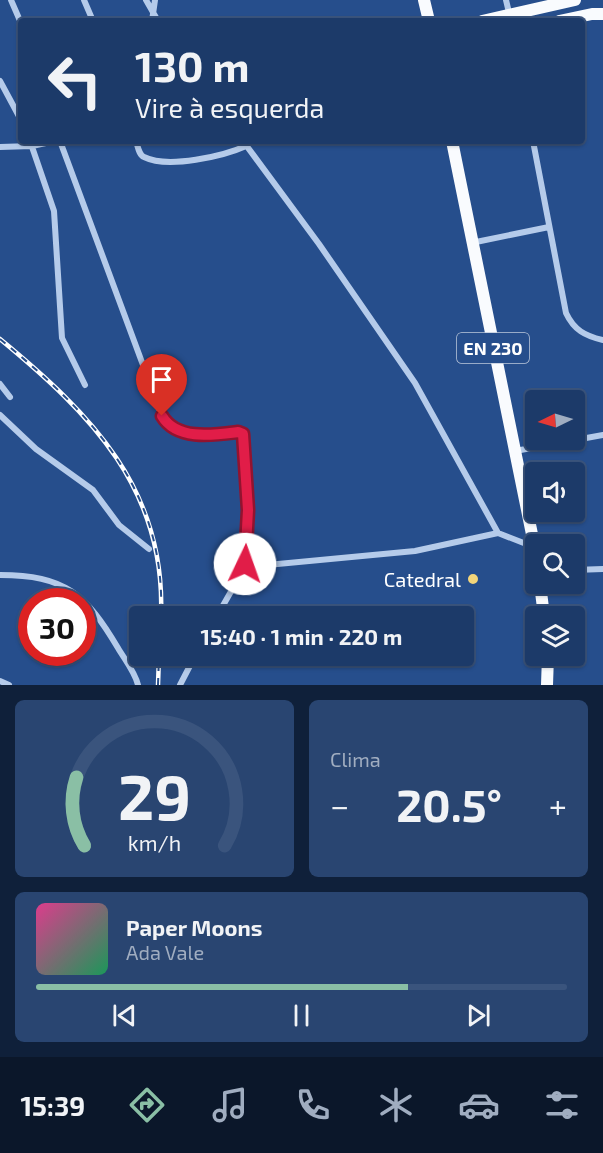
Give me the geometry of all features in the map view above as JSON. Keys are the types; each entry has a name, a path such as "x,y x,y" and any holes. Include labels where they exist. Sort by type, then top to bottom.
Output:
{"main road":[{"path":"424,0 428,18"},
{"path":"510,18 575,0"},
{"path":"577,18 602,14 597,1"},
{"name":"EN 230","path":"453,144 532,534"},
{"path":"547,685 548,666"}],"street":[{"path":"11,0 19,18"},
{"path":"84,0 92,18"},
{"path":"146,0 156,18"},
{"path":"152,18 154,0"},
{"path":"506,0 510,18"},
{"path":"0,81 18,114"},
{"path":"0,147 23,144"},
{"path":"31,144 54,211 62,338 85,385"},
{"path":"61,144 163,419 192,434 238,432 245,438 248,510 245,567 224,606"},
{"path":"138,144 145,158 170,161 217,157 243,144"},
{"path":"246,144 319,244 415,383 498,533 525,546"},
{"path":"534,144 569,319 581,332 603,340"},
{"path":"471,243 549,227"},
{"path":"0,384 10,397"},
{"path":"0,415 36,449 93,490 119,525 149,549"},
{"path":"515,451 603,435"},
{"path":"245,567 415,551 498,533"},
{"path":"585,570 603,569"},
{"path":"0,575 41,577 75,593 97,613 138,685"},
{"path":"180,685 190,666"},
{"path":"0,681 9,685"}],"railway":[{"path":"0,339 64,396 92,426 116,458 136,492 151,530 159,571 161,606"},
{"path":"158,685 159,666"}],"place":[{"name":"Catedral","path":"473,579"}],"route":[{"path":"162,416 167,423 200,436 238,432 243,434 248,510 245,564"}]}
